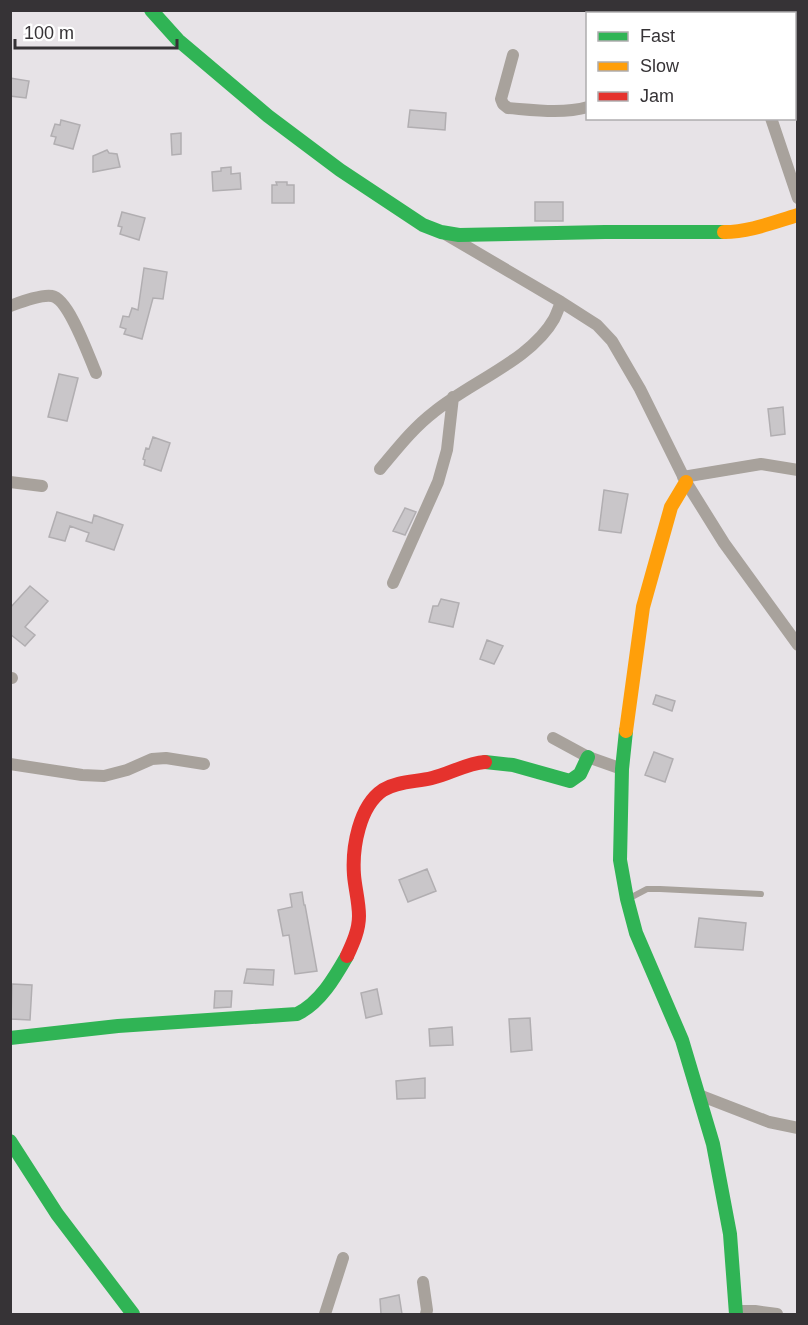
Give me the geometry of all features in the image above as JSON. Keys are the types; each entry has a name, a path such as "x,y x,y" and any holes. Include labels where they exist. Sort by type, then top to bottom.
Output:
{"street":[{"path":"151,10 178,40 268,116 340,170 423,225 441,232 597,325 612,341 640,389 684,479 724,543 798,645"},
{"path":"513,55 501,99 508,108 554,110 586,107"},
{"path":"772,120 798,198"},
{"path":"441,232 459,235 735,232 798,215"},
{"path":"10,306 48,295 56,297 63,303 78,331 96,373"},
{"path":"380,469 414,429 453,397 527,350 555,318 561,302"},
{"path":"393,583 438,482 447,450 453,397"},
{"path":"684,479 761,464 798,470"},
{"path":"684,479 671,507 643,606 622,769 620,860 636,933 682,1040 713,1144 730,1234 736,1313 755,1311 777,1314"},
{"path":"10,482 42,486"},
{"path":"554,738 588,757 622,769"},
{"path":"10,1038 140,1023 297,1014 309,1009 345,961 354,939 359,919 353,870 355,846 366,812 378,795 389,787 435,777 483,762 499,762 570,781 576,780 588,757"},
{"path":"10,764 104,776 127,770 152,759 166,758 204,764"},
{"path":"699,1095 769,1122 798,1128"},
{"path":"10,1141 57,1214 133,1314"},
{"path":"325,1314 343,1258"},
{"path":"423,1282 426,1314"}],"lane":[{"path":"627,899 647,889 761,894"}],"building":[{"path":"10,78 29,81 26,98 10,96"},
{"path":"410,110 446,113 445,130 408,127"},
{"path":"61,120 80,125 73,149 54,144 56,137 51,136 55,124 60,125"},
{"path":"181,133 181,154 172,155 171,134"},
{"path":"107,150 109,153 117,154 120,167 93,172 93,156"},
{"path":"231,167 231,174 240,173 241,189 213,191 212,172"},
{"path":"276,182 287,182 287,185 294,185 294,203 272,203 272,185 277,185"},
{"path":"535,202 563,202 563,221 535,221"},
{"path":"122,212 145,218 139,240 120,234 122,227 118,226"},
{"path":"144,268 167,272 163,299 153,298 142,339 124,334 126,329 120,327 123,316 129,317 132,308 138,310"},
{"path":"59,374 78,378 67,421 48,417"},
{"path":"783,407 785,434 771,436 768,409"},
{"path":"153,437 170,443 161,471 144,465 146,448 149,449"},
{"path":"604,490 628,494 621,533 599,530"},
{"path":"405,508 416,512 405,535 393,531"},
{"path":"57,512 92,523 94,515 123,525 114,550 86,541 89,533 70,526 65,541 49,537"},
{"path":"30,586 48,601 25,627 35,635 25,646 10,634 10,608"},
{"path":"441,599 459,603 453,627 429,622 433,606 438,606"},
{"path":"487,640 503,646 494,664 480,659"},
{"path":"656,695 675,701 672,711 653,704"},
{"path":"654,752 673,759 665,782 645,775"},
{"path":"427,869 436,891 408,902 399,880"},
{"path":"302,892 317,971 295,974 289,935 283,936 278,910 292,907 290,894"},
{"path":"699,918 746,923 743,950 695,947"},
{"path":"247,969 274,970 273,985 244,983"},
{"path":"12,984 32,985 30,1020 11,1019"},
{"path":"377,989 382,1014 366,1018 361,993"},
{"path":"215,991 232,991 231,1007 214,1008"},
{"path":"530,1018 532,1050 511,1052 509,1019"},
{"path":"452,1027 453,1045 430,1046 429,1029"},
{"path":"425,1078 425,1098 397,1099 396,1081"},
{"path":"399,1295 402,1314 381,1314 380,1299"}],"traffic: fast":[{"path":"151,10 178,40 268,116 340,170 423,225 441,232 459,235 724,232"},
{"path":"626,731 622,769 620,860 627,899 636,933 682,1040 713,1144 730,1234 736,1314"},
{"path":"485,762 513,765 570,781 580,774 588,757"},
{"path":"10,1038 118,1026 297,1014 320,996 347,956"},
{"path":"10,1141 57,1214 133,1314"}],"traffic: slow":[{"path":"724,232 753,228 798,215"},
{"path":"626,731 643,607 671,507 686,482"}],"traffic: jam":[{"path":"347,956 359,921 354,853 359,828 368,806 375,797 389,787 432,778 472,764 485,762"}]}
